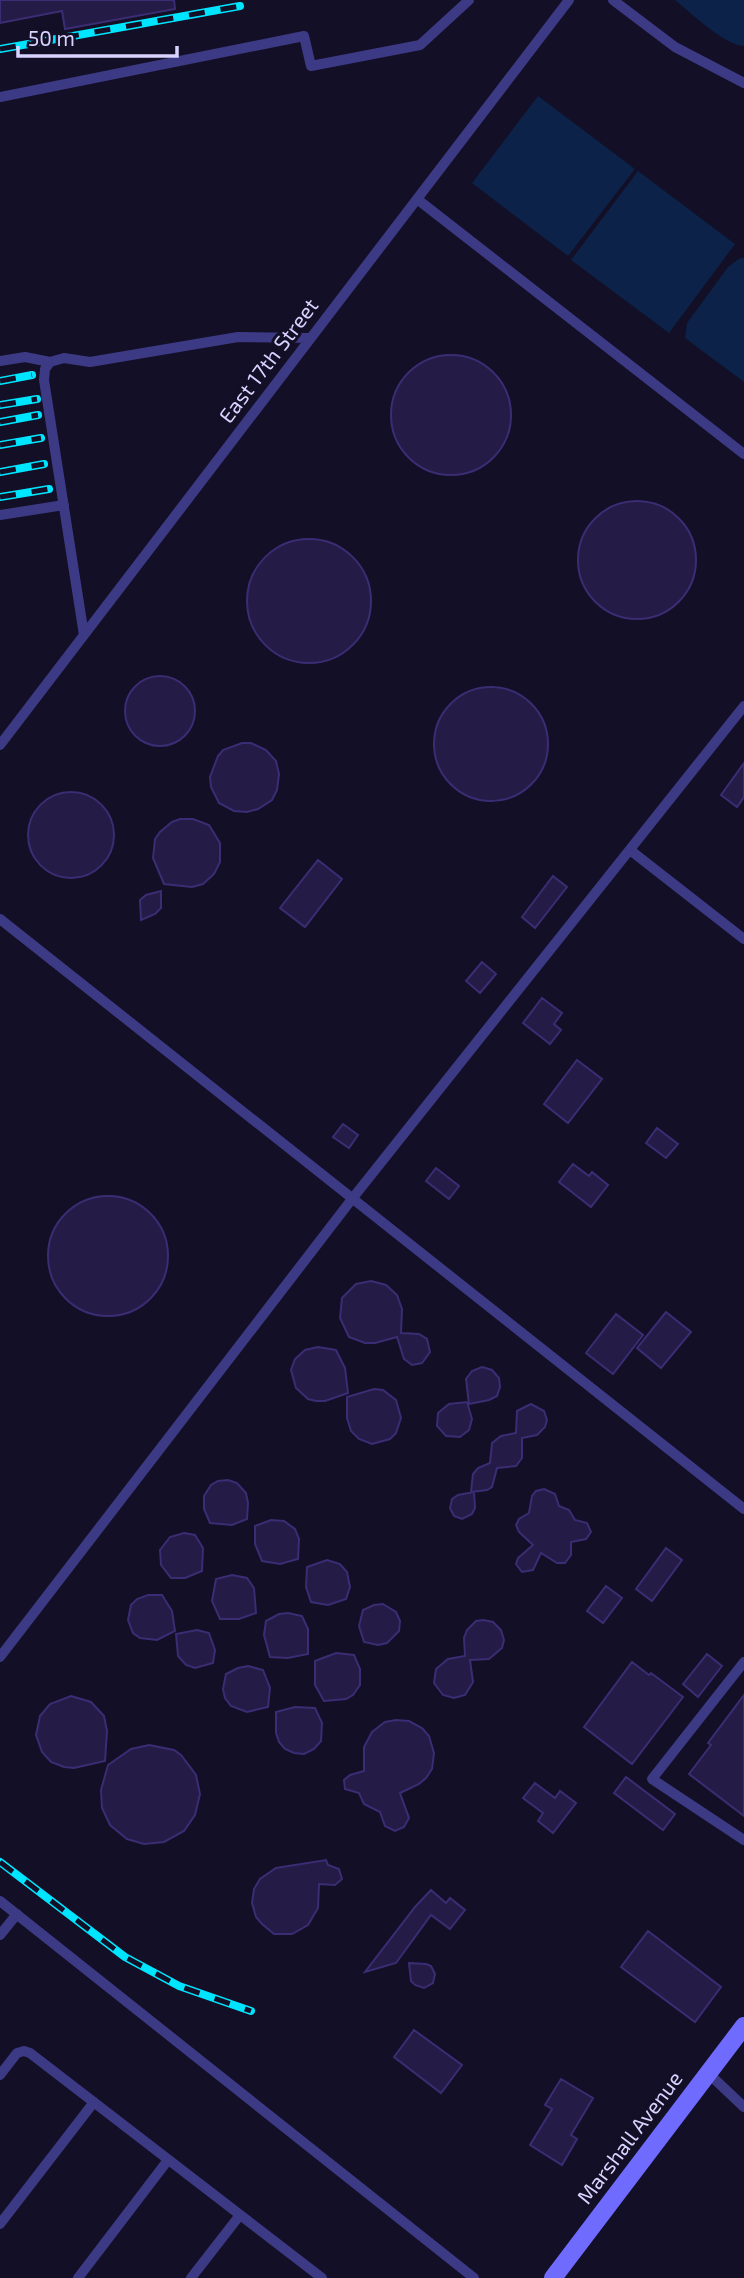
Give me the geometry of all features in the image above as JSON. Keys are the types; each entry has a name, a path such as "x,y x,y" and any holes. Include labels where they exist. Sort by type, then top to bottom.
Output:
{"street":[{"name":"Marshall Avenue","path":"553,2278 744,2026"}],"lane":[{"path":"0,97 304,36 311,66 420,45 469,0"},
{"name":"East 17th Street","path":"0,745 569,0"},
{"path":"613,0 675,47 744,83"},
{"path":"417,199 744,454"},
{"path":"0,361 25,357 50,362 65,358 90,362 238,337 311,338"},
{"path":"50,362 45,369 44,380 84,635"},
{"path":"0,515 64,505"},
{"path":"0,1657 352,1199 744,706"},
{"path":"630,850 744,939"},
{"path":"0,919 744,1509"},
{"path":"744,1662 652,1779 744,1840"},
{"path":"0,1901 474,2278"},
{"path":"0,1935 17,1914"},
{"path":"0,2074 18,2053 24,2051 94,2102 315,2276"},
{"path":"708,2073 744,2107"},
{"path":"0,2224 94,2102"},
{"path":"78,2278 168,2160"},
{"path":"191,2278 240,2215"}],"water":[{"path":"675,0 744,0 744,46 736,45 718,35"},
{"path":"538,96 635,169 568,256 472,183"},
{"path":"638,171 735,244 669,333 571,260"},
{"path":"744,258 744,382 685,338 687,323 728,267"}],"building":[{"path":"0,0 174,0 175,9 65,29 62,11 0,23"},
{"path":"451,355 474,360 493,373 506,392 511,415 506,438 493,457 474,470 451,475 428,470 409,457 396,438 391,415 396,392 409,373 428,360"},
{"path":"637,501 660,505 679,518 692,537 696,560 692,583 679,602 660,615 637,619 614,615 595,602 582,583 578,560 582,537 595,518 614,505"},
{"path":"309,539 333,544 353,557 366,577 371,601 366,625 353,645 333,658 309,663 285,658 265,645 252,625 247,601 252,577 265,557 285,544"},
{"path":"160,676 185,686 195,711 185,736 160,746 135,736 125,711 135,686"},
{"path":"491,687 513,692 531,704 543,722 548,744 543,766 531,784 513,796 491,801 469,796 451,784 439,766 434,744 439,722 451,704 469,692"},
{"path":"242,743 251,743 266,750 276,761 279,774 277,790 272,800 247,812 234,811 219,803 211,787 210,777 223,750"},
{"path":"744,763 744,797 737,807 721,795"},
{"path":"63,792 79,792 102,804 111,818 114,835 111,852 102,866 79,878 63,878 47,871 35,859 28,843 28,827 35,811 47,799"},
{"path":"193,819 209,825 220,843 220,862 214,874 203,884 192,887 164,884 153,858 155,839 172,822"},
{"path":"318,860 342,879 305,927 280,908"},
{"path":"553,876 567,887 535,928 522,917"},
{"path":"161,891 161,908 141,920 140,900 146,895"},
{"path":"482,962 496,974 480,993 466,981"},
{"path":"542,998 562,1013 554,1024 561,1030 550,1044 523,1023"},
{"path":"577,1060 602,1079 568,1123 544,1104"},
{"path":"343,1124 358,1135 349,1148 333,1137"},
{"path":"657,1128 678,1144 666,1158 646,1143"},
{"path":"573,1164 589,1176 592,1172 608,1185 591,1207 559,1182"},
{"path":"436,1168 459,1186 449,1199 426,1181"},
{"path":"108,1196 131,1201 150,1214 163,1233 168,1256 163,1279 150,1298 131,1311 108,1316 85,1311 66,1298 53,1279 48,1256 53,1233 66,1214 85,1201"},
{"path":"371,1281 386,1285 397,1295 402,1309 401,1333 419,1334 427,1339 430,1352 422,1363 412,1365 404,1359 397,1337 365,1343 349,1337 340,1318 342,1298 356,1284"},
{"path":"666,1312 691,1332 661,1368 637,1348"},
{"path":"616,1314 643,1335 613,1374 586,1353"},
{"path":"318,1347 336,1350 345,1368 348,1393 325,1401 316,1401 308,1399 296,1388 291,1370 295,1359 305,1350"},
{"path":"482,1367 492,1370 499,1378 497,1396 469,1404 466,1379 472,1371"},
{"path":"374,1389 383,1390 396,1400 401,1418 396,1433 390,1439 372,1444 359,1439 351,1431 347,1418 347,1397"},
{"path":"467,1402 472,1419 469,1430 460,1437 446,1436 437,1426 438,1413 449,1404"},
{"path":"531,1404 544,1411 547,1420 545,1427 537,1435 522,1438 522,1458 516,1466 497,1468 492,1487 471,1492 473,1474 478,1468 490,1463 492,1443 501,1436 516,1433 517,1411"},
{"path":"228,1480 237,1483 246,1493 247,1519 232,1525 210,1523 204,1509 204,1496 211,1485"},
{"path":"544,1489 555,1494 559,1506 569,1510 575,1520 587,1523 591,1532 586,1539 571,1542 571,1555 565,1563 557,1563 541,1553 533,1570 522,1572 516,1564 518,1558 533,1545 519,1532 516,1525 519,1519 529,1513 532,1496 536,1491"},
{"path":"474,1492 475,1508 472,1514 462,1519 454,1516 450,1508 452,1499"},
{"path":"271,1520 284,1521 295,1529 299,1539 298,1559 280,1564 262,1561 255,1544 255,1526"},
{"path":"184,1533 195,1535 203,1548 202,1571 185,1578 171,1578 161,1565 160,1550 170,1537"},
{"path":"666,1548 682,1560 652,1601 636,1589"},
{"path":"327,1560 340,1564 347,1572 350,1587 346,1599 328,1605 311,1602 306,1587 307,1567"},
{"path":"232,1575 247,1578 254,1588 256,1613 239,1619 220,1619 212,1601 216,1579"},
{"path":"606,1586 622,1598 603,1623 587,1611"},
{"path":"148,1595 162,1595 172,1611 175,1631 157,1640 140,1638 133,1633 128,1620 131,1605 137,1599"},
{"path":"383,1604 396,1612 400,1621 399,1631 387,1643 378,1645 364,1642 359,1626 363,1610"},
{"path":"279,1614 302,1616 308,1629 308,1654 288,1658 270,1657 264,1635 266,1621"},
{"path":"476,1621 493,1622 501,1630 504,1640 502,1648 489,1659 470,1660 473,1682 465,1695 454,1698 443,1695 434,1683 436,1669 448,1659 465,1656 464,1638 467,1630"},
{"path":"197,1630 209,1633 215,1650 213,1663 195,1668 186,1665 178,1656 176,1634"},
{"path":"336,1653 354,1655 360,1669 360,1685 353,1695 346,1699 324,1701 315,1685 315,1661"},
{"path":"707,1654 722,1666 698,1697 683,1684"},
{"path":"632,1662 683,1697 632,1764 584,1727"},
{"path":"248,1666 263,1670 270,1688 268,1707 247,1712 231,1706 223,1689 226,1674"},
{"path":"744,1695 744,1816 689,1774 711,1745 708,1743"},
{"path":"71,1696 91,1702 104,1716 107,1731 105,1761 74,1768 64,1767 51,1762 42,1752 36,1735 40,1716 50,1704"},
{"path":"295,1707 315,1708 322,1723 321,1741 314,1749 304,1754 285,1749 276,1733 276,1712"},
{"path":"409,1721 422,1728 429,1736 434,1753 432,1769 426,1778 400,1793 409,1818 404,1827 395,1831 385,1826 380,1812 364,1804 359,1793 345,1789 344,1780 364,1771 364,1747 372,1732 385,1722"},
{"path":"149,1745 174,1750 181,1755 196,1775 200,1794 195,1815 184,1831 164,1842 144,1844 127,1839 110,1825 102,1808 101,1790 108,1765 131,1749"},
{"path":"626,1777 675,1814 663,1830 614,1793"},
{"path":"535,1783 555,1798 560,1791 576,1803 553,1833 538,1821 543,1813 523,1798"},
{"path":"326,1860 328,1865 339,1869 342,1879 335,1885 319,1884 318,1908 308,1925 292,1934 274,1934 262,1924 256,1917 252,1903 254,1889 260,1879 276,1868"},
{"path":"431,1890 446,1903 450,1898 465,1910 450,1929 431,1915 396,1963 365,1972 415,1907"},
{"path":"648,1931 721,1987 695,2022 621,1967"},
{"path":"409,1963 431,1966 435,1974 433,1983 424,1988 415,1985 411,1981"},
{"path":"414,2030 462,2065 441,2093 394,2057"},
{"path":"561,2079 593,2098 571,2135 577,2139 562,2165 530,2145 552,2109 545,2105"}],"railway":[{"path":"0,49 240,6"},
{"path":"0,381 32,375"},
{"path":"0,405 37,399"},
{"path":"0,422 38,415"},
{"path":"0,445 41,438"},
{"path":"0,472 44,464"},
{"path":"0,497 49,489"},
{"path":"0,1862 125,1957 179,1986 251,2011"}]}
